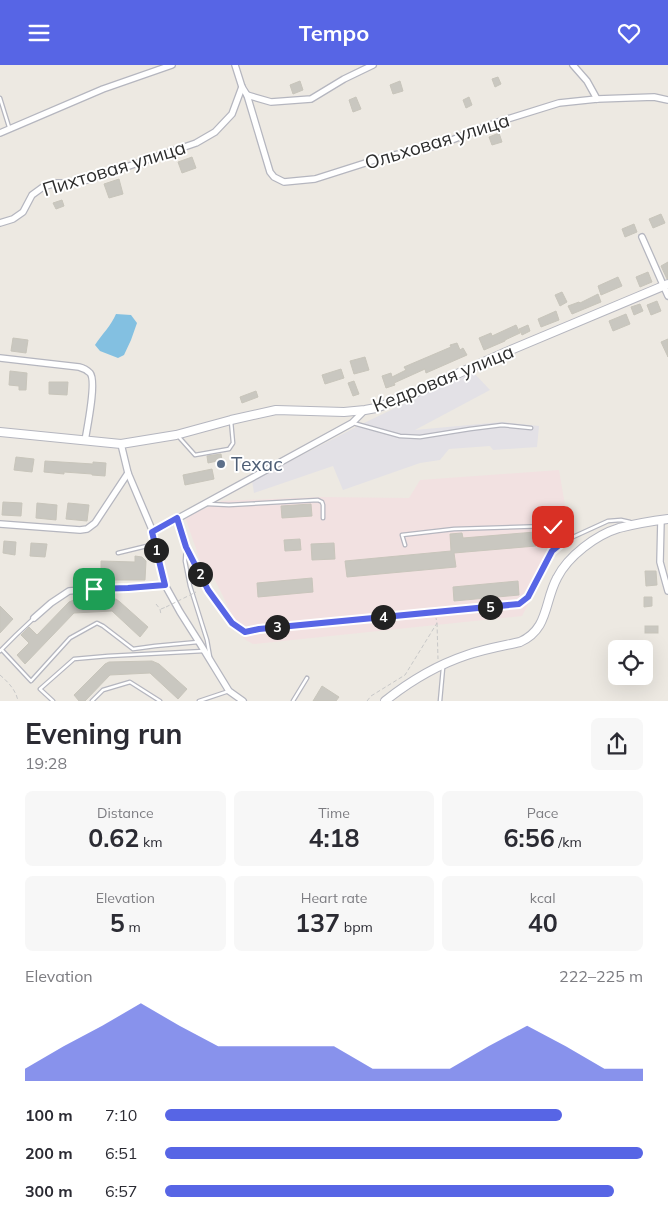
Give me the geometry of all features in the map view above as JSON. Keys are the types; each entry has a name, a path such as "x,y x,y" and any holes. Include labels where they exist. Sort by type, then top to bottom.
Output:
{"street":[{"path":"0,133 103,89 172,65"},
{"path":"235,65 242,87 247,95 271,102 311,99 344,79 374,65"},
{"path":"573,65 587,81 597,99"},
{"name":"Пихтовая улица","path":"0,223 17,217 23,212 32,195 43,187 56,183 77,183 196,143 215,132 232,114 242,87"},
{"name":"Ольховая улица","path":"247,95 270,172 278,180 284,182 315,179 381,158 439,145 498,122 559,103 597,99 654,97 668,100"},
{"path":"642,237 666,285 668,297"},
{"name":"Кедровая улица","path":"0,432 121,444 176,435 276,410 344,412 365,410 408,396 506,352 666,285"},
{"path":"0,358 79,367 90,372 93,388 85,441"},
{"path":"152,532 352,423 365,410"},
{"path":"121,444 128,473 152,532 165,585 229,691 243,701"},
{"path":"0,524 80,530 92,526 96,523 128,473"},
{"path":"385,701 441,662 520,642 530,636 542,622 557,578 567,562 588,545 610,531 664,519 660,562 668,591"},
{"path":"34,618 69,591 165,585"}],"lane":[{"path":"0,98 10,129"},
{"path":"176,435 195,455 229,449 233,443 231,420"},
{"path":"352,423 400,436 420,437 502,425 531,428"},
{"path":"204,504 229,505 318,500 324,505 323,518"},
{"path":"177,518 186,547 208,590 232,623 245,632 259,629 519,604 528,597 552,551 568,538 608,521 621,520 636,524"},
{"path":"405,545 402,535 454,529 548,526 557,529 568,538"},
{"path":"118,553 155,544"},
{"path":"186,547 185,561 190,586 207,640 211,661"},
{"path":"34,618 1,651 31,681 70,638 97,623 133,649 200,642"},
{"path":"53,701 40,689 74,659 205,651"},
{"path":"440,701 441,662"},
{"path":"292,701 308,678"},
{"path":"92,701 104,690 130,682 160,701"},
{"path":"200,701 229,691"}],"path":[{"path":"160,609 200,590"},
{"path":"156,604 160,609 161,615"},
{"path":"436,612 441,662"},
{"path":"368,701 371,696 405,675 436,623"},
{"path":"0,675 12,687 18,701"}],"shaded area":[{"path":"472,371 490,390 415,430 502,422 539,426 537,447 493,450 490,446 449,449 440,460 420,463 343,490 333,466 254,493 252,481 364,423"},
{"path":"559,470 569,529 574,541 557,549 522,616 253,644 244,639 209,568 203,569 185,517 222,501 320,497 409,498 420,480"}],"water":[{"path":"116,314 131,315 137,323 124,355 118,358 100,351 95,345"}],"building":[{"path":"498,77 501,84 495,87 492,79"},
{"path":"300,81 303,90 293,94 290,85"},
{"path":"400,81 403,91 393,94 390,85"},
{"path":"356,97 361,109 353,112 349,100"},
{"path":"469,97 472,105 466,108 463,100"},
{"path":"499,133 502,142 492,145 489,137"},
{"path":"192,157 196,168 182,173 178,162"},
{"path":"119,179 123,194 109,198 104,184"},
{"path":"62,200 64,206 56,209 53,203"},
{"path":"661,214 665,223 653,228 649,219"},
{"path":"634,224 637,232 625,237 622,229"},
{"path":"668,262 668,278 667,279 661,266"},
{"path":"648,272 652,282 640,287 636,277"},
{"path":"618,277 622,286 601,295 598,286"},
{"path":"562,292 567,302 560,306 555,295"},
{"path":"598,294 601,302 572,314 568,306 580,303"},
{"path":"657,301 661,311 651,315 647,305"},
{"path":"640,304 643,311 634,315 631,307"},
{"path":"556,311 559,320 541,327 538,319"},
{"path":"626,314 630,324 613,331 609,321"},
{"path":"516,325 520,333 484,350 479,338 491,333 492,336"},
{"path":"528,325 530,331 522,335 519,329"},
{"path":"13,338 28,340 26,353 11,351"},
{"path":"668,339 668,357 661,342"},
{"path":"457,343 460,350 463,348 467,355 426,373 425,369 386,388 382,376 391,373 392,377 406,370 404,367"},
{"path":"365,357 369,370 354,374 350,361"},
{"path":"341,369 344,378 325,384 322,375"},
{"path":"10,371 27,373 26,390 19,390 19,386 9,385"},
{"path":"354,381 359,394 353,396 348,383"},
{"path":"49,382 68,382 67,395 49,394"},
{"path":"256,391 258,397 242,403 240,397"},
{"path":"221,454 222,460 208,463 207,456"},
{"path":"16,457 34,459 32,472 14,470"},
{"path":"45,461 106,463 105,476 44,472"},
{"path":"212,469 214,479 185,485 183,475"},
{"path":"3,502 22,503 21,516 2,515"},
{"path":"37,503 57,505 56,520 36,518"},
{"path":"68,503 89,505 87,521 66,519"},
{"path":"311,504 312,516 282,518 281,506"},
{"path":"535,532 536,546 454,553 456,567 347,577 345,561 451,551 450,534 462,533 463,538"},
{"path":"300,539 301,550 285,551 284,540"},
{"path":"4,541 16,542 15,555 3,553"},
{"path":"31,543 47,544 45,557 30,556"},
{"path":"334,543 335,559 312,560 311,544"},
{"path":"135,556 142,557 146,561 145,580 101,580 101,561 135,562"},
{"path":"645,571 656,571 657,585 646,586"},
{"path":"312,578 313,592 258,597 257,583"},
{"path":"518,581 519,595 454,601 453,587"},
{"path":"644,597 652,597 652,606 644,607"},
{"path":"116,599 148,627 140,637 112,611 74,613 25,664 17,655 29,643 21,635 29,627 37,635 69,602 74,600"},
{"path":"0,606 13,619 0,633"},
{"path":"645,626 658,626 658,633 645,633"},
{"path":"152,661 159,664 187,689 178,699 150,673 110,675 85,701 79,701 74,695 109,662"},
{"path":"322,686 339,697 336,701 313,701"}],"place":[{"name":"Техас","path":"221,464"}],"route":[{"path":"94,589 165,585 152,532 177,518 186,547 208,590 232,623 245,632 259,629 519,604 528,597 552,551 568,538 553,527"}]}
